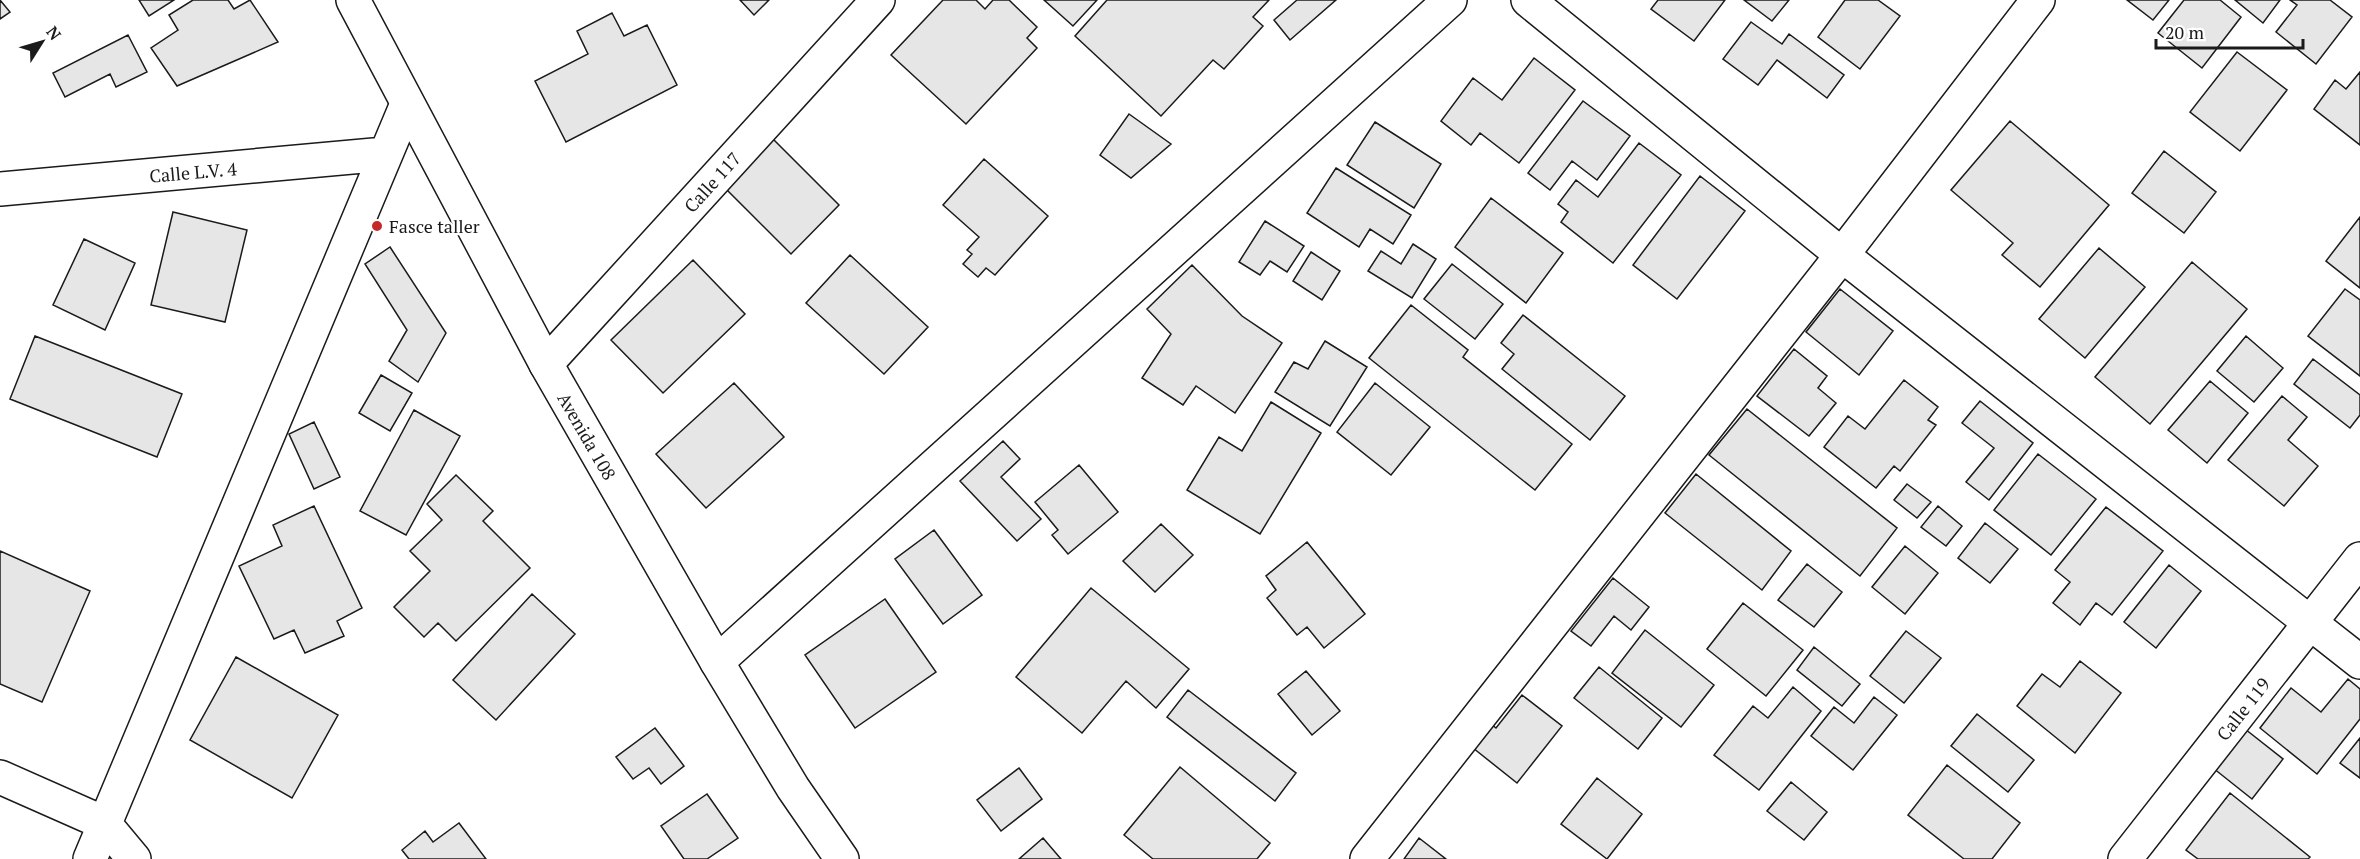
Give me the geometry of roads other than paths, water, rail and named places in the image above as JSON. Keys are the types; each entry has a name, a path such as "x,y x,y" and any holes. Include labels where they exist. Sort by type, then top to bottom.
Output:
{"street":[{"name":"Calle 117","path":"546,364 878,0"},
{"path":"717,662 1450,0"},
{"path":"1528,0 1842,255 2360,662"},
{"path":"1367,859 1842,255 2038,0"},
{"name":"Avenida 108","path":"362,5 407,104 546,364 717,662 794,788 842,859"},
{"path":"90,859 407,104"},
{"name":"Calle L.V. 4","path":"0,189 386,154"},
{"name":"Calle 119","path":"2125,859 2360,559"},
{"path":"0,777 104,822 134,859"}],"place":[{"name":"Fasce taller","path":"377,226"}]}
